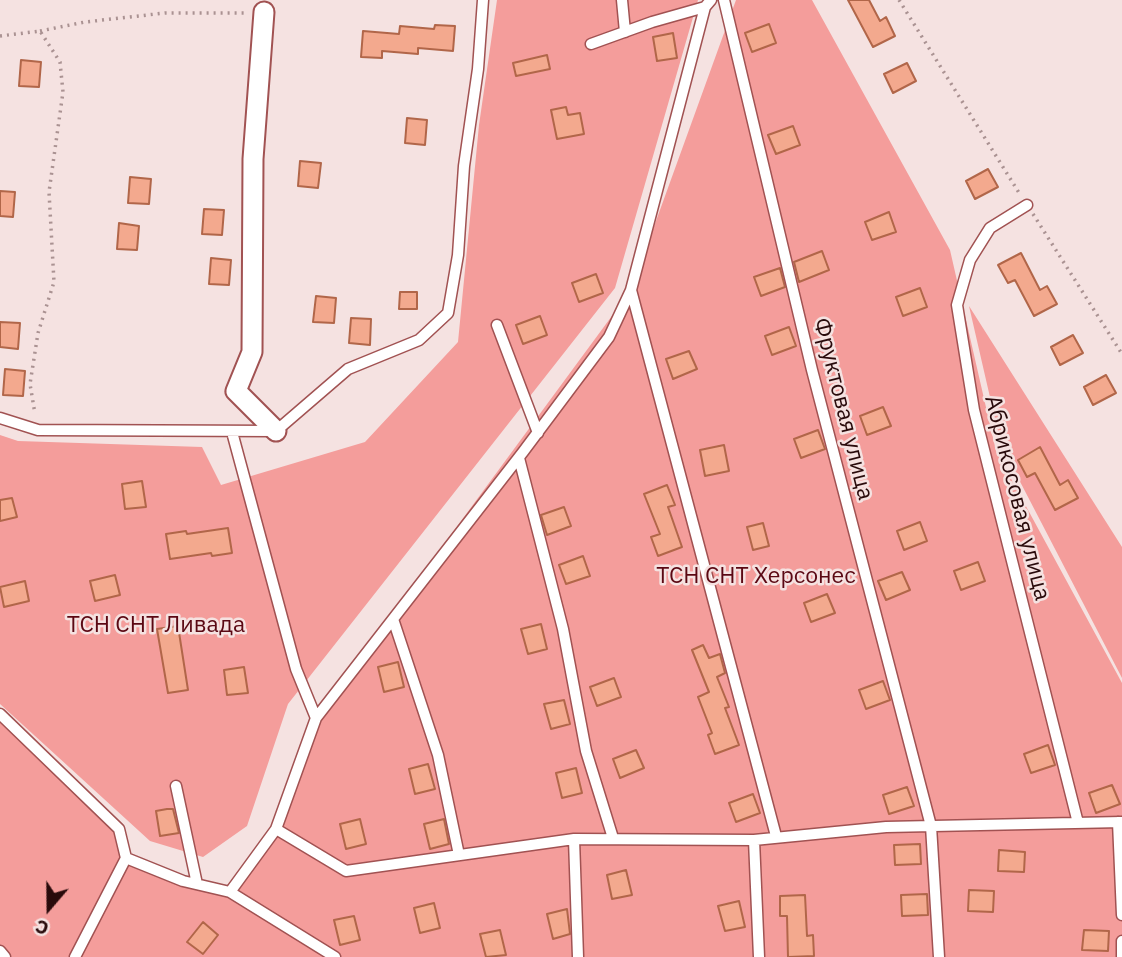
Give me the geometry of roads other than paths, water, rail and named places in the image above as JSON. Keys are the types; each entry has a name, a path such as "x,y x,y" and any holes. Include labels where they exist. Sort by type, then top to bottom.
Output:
{"street":[{"path":"264,12 253,159 252,352 236,391 276,431"}],"lane":[{"path":"0,418 38,430 276,431 348,369 419,340 448,313 458,255 464,166 478,69 483,0"},
{"path":"621,0 625,32"},
{"name":"Фруктовая улица","path":"724,0 812,370 931,826 939,957"},
{"path":"591,44 708,3"},
{"path":"230,892 276,829 316,718 519,458 609,337 631,289 708,3"},
{"name":"Абрикосовая улица","path":"1027,205 990,228 970,260 957,305 974,410 1078,823"},
{"path":"631,289 776,836"},
{"path":"497,325 538,433"},
{"path":"232,432 296,670 316,718"},
{"path":"519,458 563,629 586,751 613,838"},
{"path":"393,619 438,755 459,855"},
{"path":"0,714 119,829 126,858 75,957"},
{"path":"176,786 197,884"},
{"path":"276,829 346,871 574,839 754,840 886,827 1120,822 1122,915"},
{"path":"574,839 578,957"},
{"path":"754,840 760,957"},
{"path":"126,858 197,884 230,892 335,957"},
{"path":"1122,941 1122,957"},
{"path":"0,951 5,957"}],"park label":[{"name":"ТСН СНТ Херсонес","path":"756,576"},
{"name":"ТСН СНТ Ливада","path":"156,625"}]}
